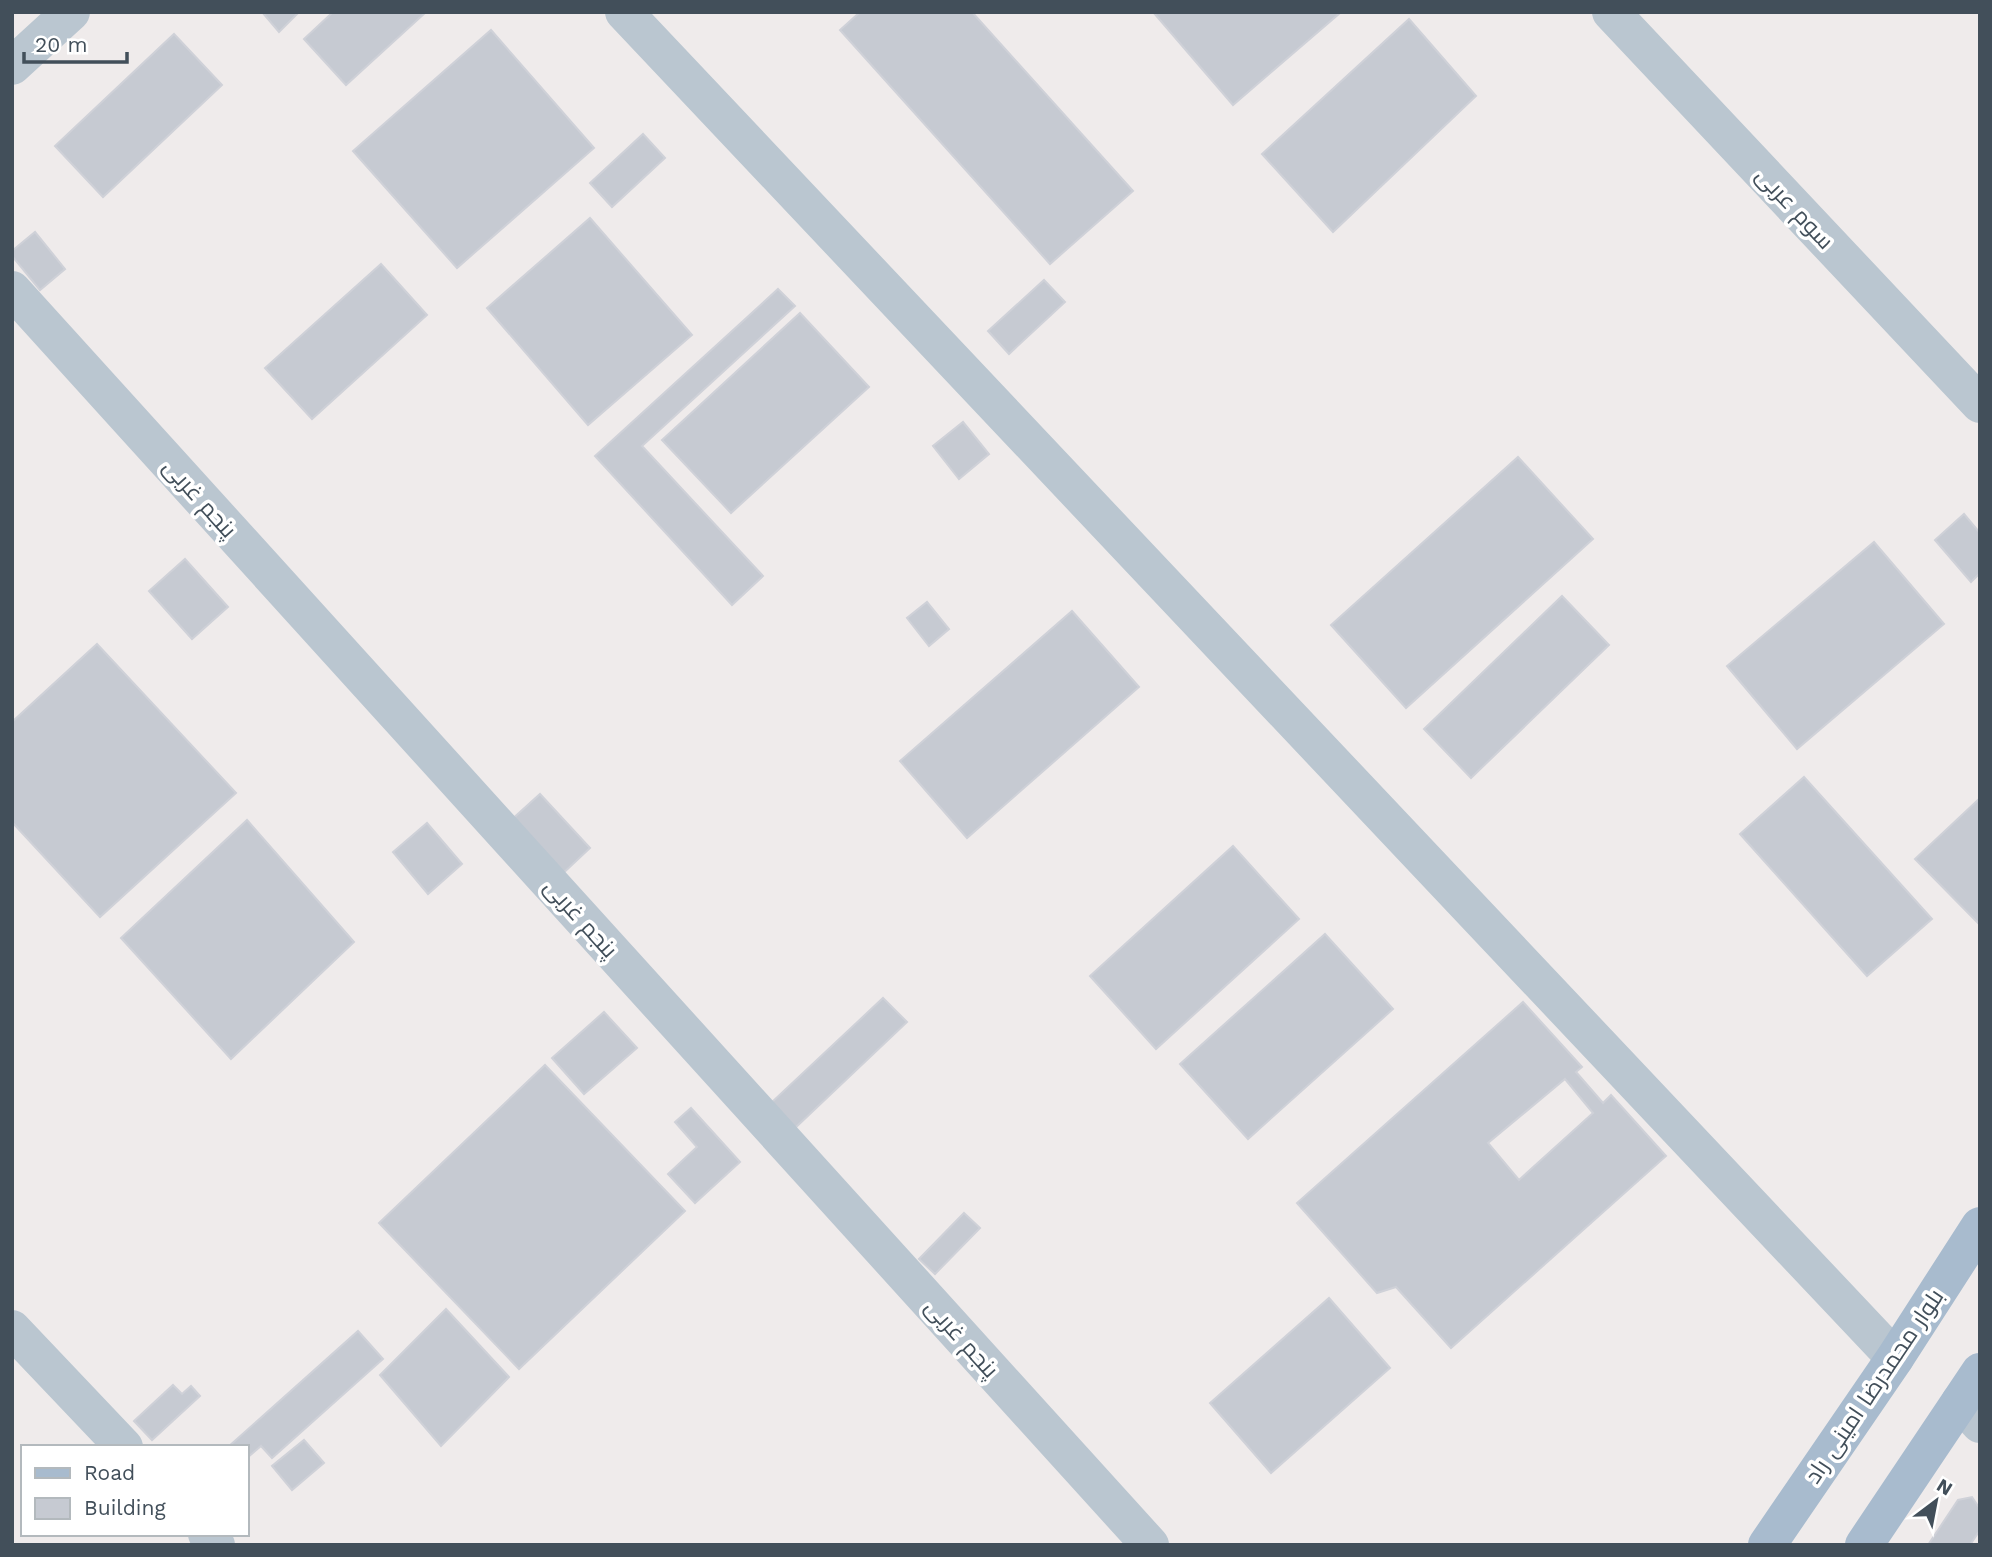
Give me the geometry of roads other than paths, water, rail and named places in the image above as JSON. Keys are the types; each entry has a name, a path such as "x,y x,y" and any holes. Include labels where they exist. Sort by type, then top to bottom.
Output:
{"main road":[{"name":"بلوار محمدرضا امینی راد","path":"1767,1545 1895,1358 1980,1226"},
{"path":"1864,1545 1973,1399"}],"street":[{"path":"12,66 71,12"},
{"path":"624,12 1895,1358"},
{"name":"سوم عربی","path":"1611,12 1980,404"},
{"name":"پنجم غربی","path":"12,290 1150,1545"},
{"path":"12,1329 122,1445"}]}
